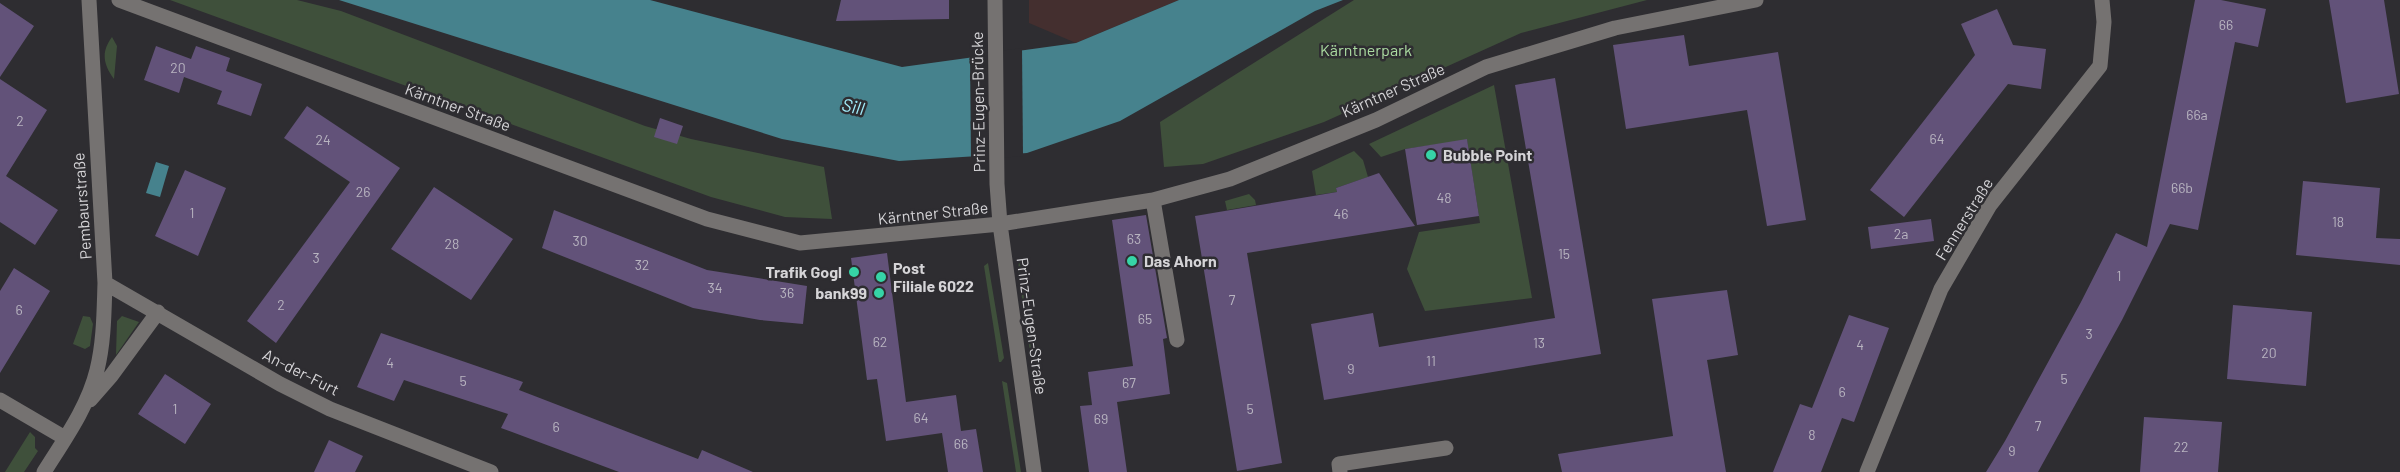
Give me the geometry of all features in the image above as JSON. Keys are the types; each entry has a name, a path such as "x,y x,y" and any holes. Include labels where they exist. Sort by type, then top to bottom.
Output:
{"street":[{"name":"Pembaurstraße","path":"84,407 97,371 104,325 105,283 89,0"},
{"name":"Kärntner Straße","path":"119,0 707,219 800,243 1000,224 1153,200 1230,178 1376,120 1486,67 1615,27 1756,0"},
{"name":"Prinz-Eugen-Brücke","path":"995,0 997,184"},
{"name":"Fennerstraße","path":"1867,472 1941,289 1990,205 2100,66 2104,22 2102,0"},
{"name":"Prinz-Eugen-Straße","path":"997,184 1000,224 1034,472"},
{"path":"1153,200 1176,340"},
{"name":"An-der-Furt","path":"105,283 280,384 330,409 491,472"},
{"name":"Pembaurstraße","path":"44,472 84,407 111,376 158,312"},
{"path":"0,400 65,438"},
{"path":"1340,472 1338,464 1446,448"}],"shaded area":[{"path":"1029,0 1179,0 1076,43 1029,23"}],"green space":[{"path":"170,0 297,0 341,11 645,126 691,139 824,167 832,219 785,217 711,197"},
{"name":"Kärntnerpark","path":"1354,0 1647,0 1521,33 1324,122 1203,164 1164,167 1160,122"},
{"path":"112,37 117,46 114,79 105,58 108,42"},
{"path":"1494,85 1532,298 1425,311 1407,269 1419,232 1480,223 1467,140 1405,149 1381,157 1369,144"},
{"path":"1354,151 1363,160 1368,177 1336,188 1337,192 1316,195 1312,171"},
{"path":"1249,194 1255,200 1256,205 1227,210 1225,201"},
{"path":"1019,260 1023,262 1038,358 1034,358 1030,352 1018,271"},
{"path":"988,263 1004,358 1001,362 999,362 984,266"},
{"path":"83,316 90,317 93,324 90,346 85,349 73,344"},
{"path":"122,316 139,322 116,355 117,321"},
{"path":"1002,381 1007,383 1021,472 1016,472"},
{"path":"30,432 35,437 35,448 38,451 24,472 5,472"}],"water":[{"name":"Sill","path":"339,0 650,0 902,67 1076,43 1179,0 1343,0 1315,11 1120,121 1027,153 899,161 782,139"},
{"path":"156,162 169,166 160,197 146,193"}],"pier":[{"path":"1022,48 1023,156 971,160 970,55"}],"building":[{"path":"841,0 949,0 949,19 836,21"},
{"path":"2195,0 2221,0 2266,9 2258,47 2235,42 2198,230 2170,224 2122,320 2038,472 1986,472 2081,302 2116,233 2147,247"},
{"path":"2329,0 2384,0 2399,94 2346,103"},
{"path":"0,3 34,26 0,77"},
{"path":"1997,9 2013,45 2046,49 2041,89 2008,84 1904,217 1870,190 1975,55 1961,24"},
{"path":"1684,35 1689,66 1778,52 1806,220 1767,226 1747,110 1626,129 1613,45"},
{"path":"156,46 191,59 196,46 230,58 226,71 262,84 251,116 217,104 222,91 184,77 179,93 144,80"},
{"path":"1555,78 1601,354 1324,400 1311,324 1373,313 1379,347 1555,318 1515,85"},
{"path":"0,79 47,110 6,176 58,210 35,245 0,222"},
{"path":"307,106 400,168 276,343 247,321 350,182 284,138"},
{"path":"660,118 683,126 677,144 654,137"},
{"path":"1467,139 1479,216 1417,225 1405,149"},
{"path":"185,170 226,188 198,256 155,236"},
{"path":"1379,173 1415,226 1247,253 1282,463 1237,471 1195,216 1337,192 1336,188"},
{"path":"2303,181 2380,188 2376,238 2400,239 2400,265 2296,255"},
{"path":"434,187 513,239 471,300 391,249"},
{"path":"554,210 707,270 807,286 803,324 760,320 693,308 542,248"},
{"path":"1146,215 1167,338 1163,339 1170,394 1117,402 1127,472 1089,472 1080,406 1092,405 1088,372 1133,366 1112,220"},
{"path":"1931,219 1934,241 1871,249 1868,227"},
{"path":"887,253 906,402 956,395 961,431 976,429 983,472 948,472 942,433 886,441 877,379 867,380 851,258"},
{"path":"14,268 50,291 0,373 0,291"},
{"path":"1727,290 1738,355 1707,360 1726,472 1562,472 1558,454 1673,436 1652,299"},
{"path":"2233,305 2312,312 2306,386 2227,379"},
{"path":"1849,315 1889,328 1854,422 1842,418 1821,472 1773,472 1800,404 1812,408"},
{"path":"381,333 523,382 519,390 698,459 702,450 753,472 619,472 501,428 508,414 404,380 394,401 357,387"},
{"path":"165,374 211,404 185,444 138,414"},
{"path":"2144,417 2222,422 2218,472 2140,472"},
{"path":"329,440 363,456 355,472 314,472"}],"place":[{"name":"Bubble Point","path":"1431,155"},
{"name":"Das Ahorn","path":"1132,261"},
{"name":"Trafik Gogl","path":"854,272"},
{"name":"Post Filiale 6022","path":"881,277"},
{"name":"bank99","path":"879,293"}]}
